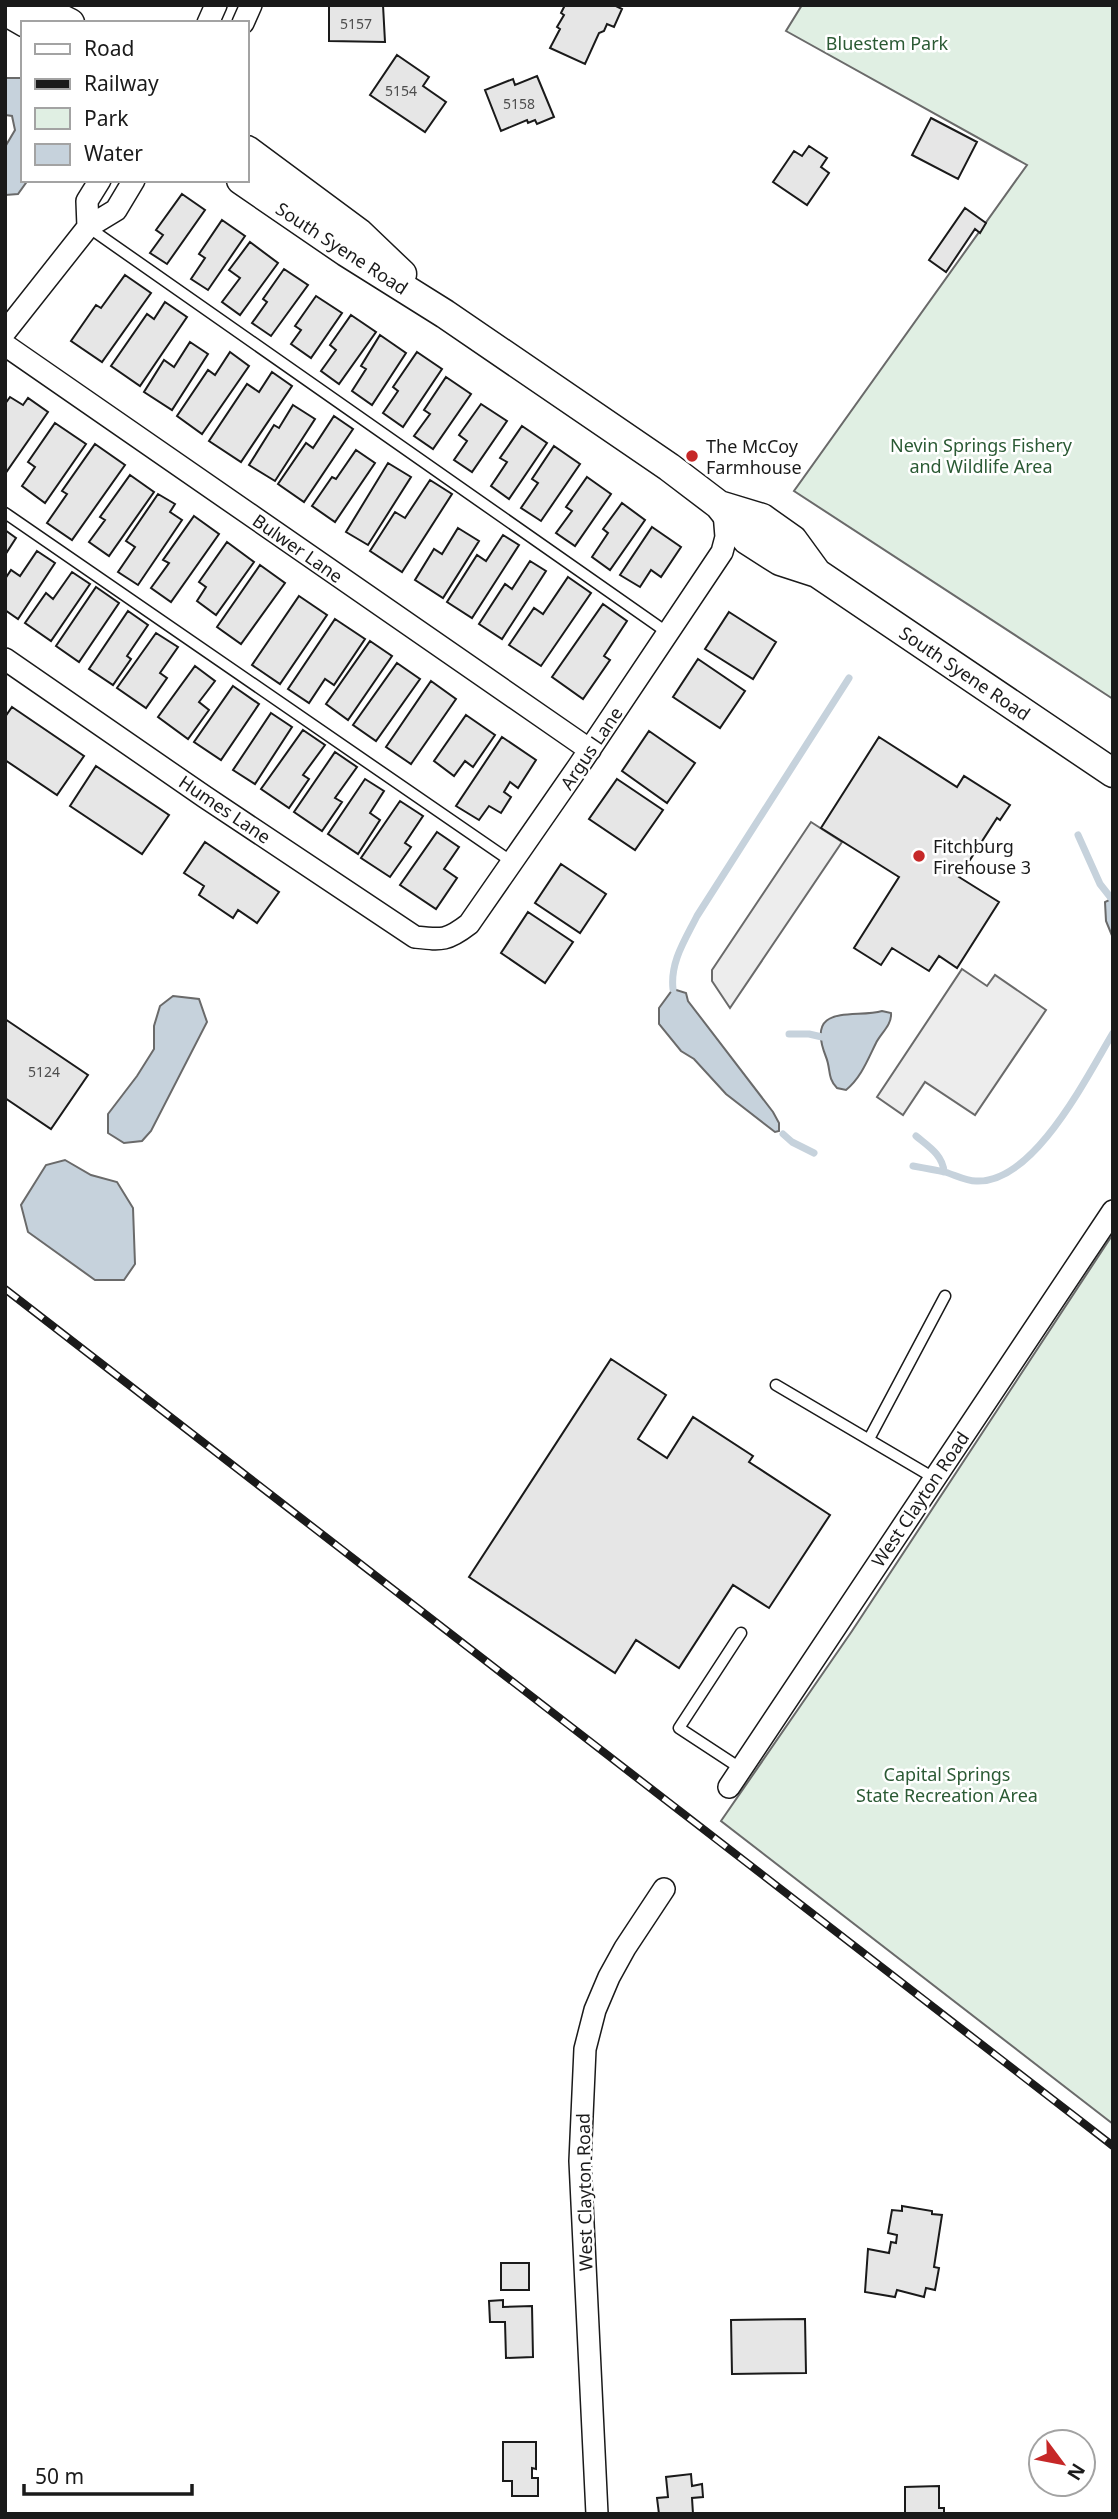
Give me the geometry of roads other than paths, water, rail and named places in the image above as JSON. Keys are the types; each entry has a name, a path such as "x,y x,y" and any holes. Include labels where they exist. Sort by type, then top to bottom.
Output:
{"street":[{"path":"34,5 66,21"},
{"path":"209,21 216,5"},
{"path":"244,21 251,5"},
{"path":"5,11 22,21"},
{"name":"South Syene Road","path":"248,151 359,233 444,314"},
{"path":"88,227 87,201 99,182"},
{"path":"5,332 88,227 116,210 133,182"},
{"name":"South Syene Road","path":"244,182 669,467 722,508 762,518 793,540 817,573"},
{"name":"Bulwer Lane","path":"5,345 590,750"},
{"name":"South Syene Road","path":"722,508 735,546 817,573 1113,773"},
{"name":"Argus Lane","path":"452,937 469,924 668,633 735,546"},
{"name":"Humes Lane","path":"5,659 415,937 452,937"},
{"name":"West Clayton Road","path":"729,1787 1113,1211"},
{"name":"West Clayton Road","path":"597,2514 580,2161 585,2049 595,2010 609,1977 664,1889"}],"lane":[{"path":"88,227 668,633"},
{"path":"5,513 512,862"},
{"path":"869,1439 945,1296"},
{"path":"776,1385 934,1478"},
{"path":"740,1768 679,1728 741,1633"}],"water":[{"path":"5,78 21,78 21,182 27,182 18,194 6,195 5,147 15,130 12,116 5,115"},
{"path":"1113,898 1113,938 1106,921 1105,902"},
{"path":"673,989 686,993 688,1001 773,1112 779,1123 779,1131 775,1132 726,1094 694,1059 681,1051 659,1024 659,1008"},
{"path":"173,996 199,999 207,1022 151,1131 142,1141 124,1143 108,1133 108,1114 154,1049 154,1026 160,1006"},
{"path":"882,1011 891,1013 890,1021 864,1068 846,1090 837,1088 830,1077 821,1040 822,1028 827,1020 836,1016"},
{"path":"65,1160 91,1175 117,1182 133,1208 135,1264 124,1280 95,1280 28,1232 21,1205 46,1165"}],"waterway":[{"path":"673,989 676,960 697,916 849,678"},
{"path":"1078,835 1100,884 1111,898"},
{"path":"913,1166 976,1181 997,1177 1018,1165 1038,1147 1074,1100 1113,1033"},
{"path":"789,1034 822,1037"},
{"path":"783,1134 792,1142 814,1153"},
{"path":"916,1136 938,1156 944,1172"}],"railway":[{"path":"5,1289 1113,2146"}],"place":[{"name":"The McCoy Farmhouse","path":"692,456"},
{"name":"Fitchburg Firehouse 3","path":"919,856"}],"park label":[{"name":"Bluestem Park","path":"887,43"},
{"name":"Nevin Springs Fishery and Wildlife Area","path":"981,455"},
{"name":"Capital Springs State Recreation Area","path":"947,1784"}]}
